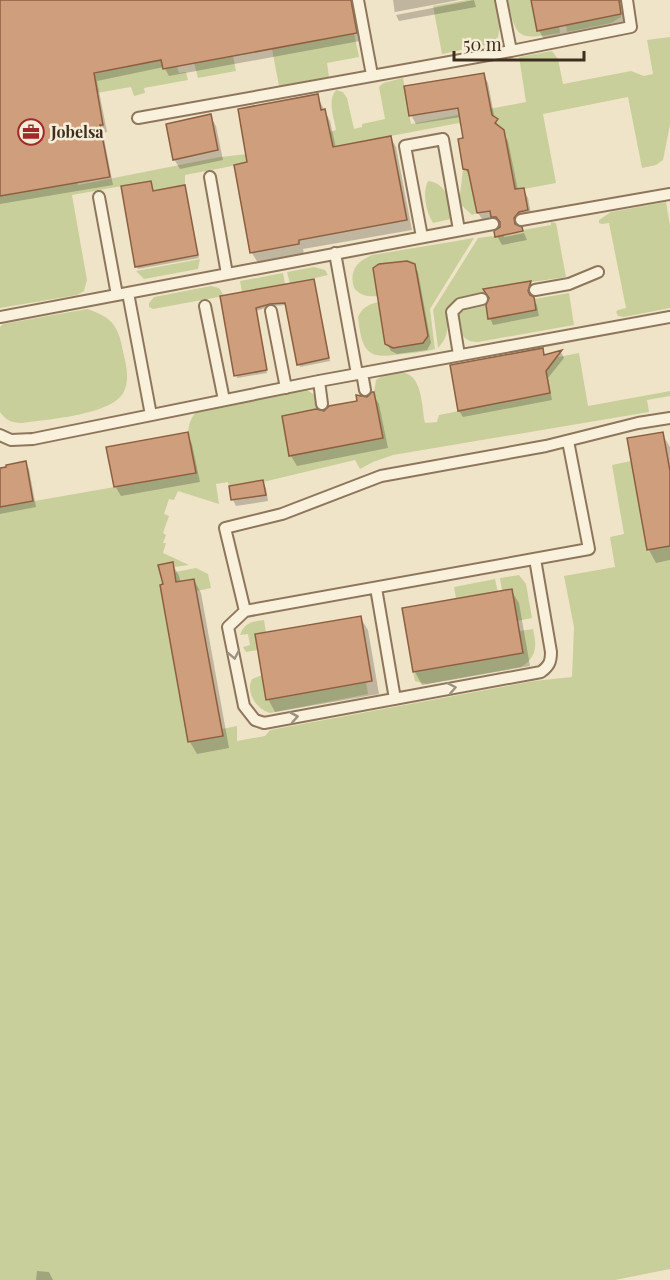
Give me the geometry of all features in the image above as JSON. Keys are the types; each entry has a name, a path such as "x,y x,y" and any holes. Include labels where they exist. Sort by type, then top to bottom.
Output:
{"lane":[{"path":"358,0 372,75"},
{"path":"501,0 511,51"},
{"path":"138,118 511,51 631,27 627,0"},
{"path":"422,237 405,146 443,139 459,230"},
{"path":"210,177 227,274"},
{"path":"521,220 670,194"},
{"path":"99,197 117,295"},
{"path":"0,317 493,224"},
{"path":"335,253 365,390"},
{"path":"536,290 569,284 598,272"},
{"path":"128,293 151,415"},
{"path":"459,355 453,312 460,304 482,299"},
{"path":"205,306 224,400"},
{"path":"271,311 286,388"},
{"path":"0,435 11,440 23,440 319,381 670,317"},
{"path":"319,381 322,404"},
{"path":"245,611 225,528 282,514 381,476 568,441 638,423 670,418"},
{"path":"535,559 551,652 548,667 541,672 264,723 255,720 244,706 228,627 245,611 589,549 568,441"},
{"path":"375,588 395,699"}],"green space":[{"path":"467,0 495,0 500,26 498,37 490,44 442,54 433,6"},
{"path":"508,0 531,0 559,26 560,33 536,36 522,34 514,24"},
{"path":"621,14 621,17 611,23 567,32 566,25"},
{"path":"354,33 359,57 327,63 329,77 279,86 272,49"},
{"path":"670,37 670,125 663,160 656,165 642,168 628,97 543,114 556,183 524,189 515,189 504,130 493,126 498,120 495,117 485,122 461,127 459,123 185,175 185,185 153,191 150,181 72,195 87,280 84,291 77,295 0,308 0,196 53,82 161,60 177,66 179,73 186,72 188,80 144,88 145,93 134,96 131,87 62,99 78,185 220,157 266,152 336,130 332,99 336,90 343,92 347,98 354,129 362,127 362,124 385,119 379,87 383,83 403,78 411,124 526,102 519,57 552,51 558,59 563,84 631,71 644,76 653,74 647,40"},
{"path":"233,56 236,71 198,78 194,63"},
{"path":"463,169 468,170 471,181 477,213 472,215 459,203"},
{"path":"428,181 444,189 449,200 451,219 433,223 426,202 425,191"},
{"path":"666,202 670,225 670,308 624,317 618,316 616,312 618,310 626,308 609,223 602,224 599,220 611,212"},
{"path":"551,222 556,223 566,277 484,289 484,293 466,297 455,303 449,308 445,339 438,348 433,310 478,238 522,232 551,225"},
{"path":"474,238 430,309 435,349 390,356 381,356 368,351 364,346 358,317 369,305 379,302 386,344 393,348 423,343 428,336 415,264 407,261 379,264 378,296 371,296 362,294 354,288 352,277 358,264 372,255"},
{"path":"200,259 198,269 144,279 136,271"},
{"path":"314,267 325,270 328,275 290,284 287,272"},
{"path":"283,273 285,284 242,292 240,281"},
{"path":"211,286 219,288 224,296 153,309 149,307 154,297"},
{"path":"569,293 574,325 478,342 468,340 462,335 458,316 466,308 486,304 488,318 534,299"},
{"path":"87,309 107,318 118,332 127,373 125,389 119,398 96,410 64,417 23,423 7,419 0,412 0,327 3,324"},
{"path":"579,353 588,406 670,391 670,396 647,400 649,412 393,455 360,469 355,460 263,482 263,480 229,486 228,482 216,484 219,504 178,491 174,500 169,499 164,514 169,516 163,533 166,535 163,543 166,543 163,553 189,565 174,567 172,562 159,565 161,578 175,575 175,572 196,568 208,574 211,588 197,591 194,579 160,585 189,742 223,736 222,729 237,726 237,741 265,736 270,730 534,681 572,677 574,627 564,576 615,567 610,537 624,534 612,465 631,461 647,550 670,546 670,1269 615,1280 0,1280 0,507 195,473 188,431 193,416 199,409 307,390 316,396 318,409 282,416 290,456 383,438 374,392 376,380 386,375 403,373 411,376 419,389 425,423 437,422 439,415 549,393 546,371 553,358"},
{"path":"519,575 526,584 532,618 517,621 512,589 502,591 500,578"},
{"path":"495,579 498,592 456,599 454,587"},
{"path":"264,620 266,633 258,650 246,652 243,647 250,645 248,634 240,635 244,627 249,623"},
{"path":"533,629 535,641 533,655 521,667 427,684 415,681 413,672 523,653 519,631"},
{"path":"262,675 267,700 366,682 368,694 270,713 261,708 251,695 252,679"}],"building":[{"name":"Jobelsa","path":"0,0 351,0 357,33 163,69 161,60 94,73 103,125 100,125 110,177 0,196"},
{"path":"531,0 619,0 621,14 537,31"},
{"path":"484,73 492,115 498,119 495,123 504,130 515,189 524,188 528,210 519,212 514,218 515,224 522,227 523,231 495,237 494,231 500,227 500,222 496,217 491,217 490,211 477,213 468,170 463,169 458,139 463,138 458,108 409,116 404,86"},
{"path":"318,94 321,110 325,109 333,147 391,136 407,220 299,240 299,244 250,253 234,165 247,162 238,109"},
{"path":"211,114 218,150 173,160 166,124"},
{"path":"151,181 153,191 185,185 198,255 135,267 121,186"},
{"path":"407,261 415,264 428,336 423,343 393,348 385,344 373,268 379,264"},
{"path":"314,279 329,358 297,365 285,303 270,304 256,308 267,370 234,376 220,296"},
{"path":"531,281 528,291 534,297 536,310 488,319 486,305 489,298 483,289"},
{"path":"543,348 544,355 562,350 546,371 550,393 458,411 450,365"},
{"path":"374,392 383,438 289,456 282,416 316,409 324,411 329,406 357,401 356,395 367,397"},
{"path":"188,432 196,473 114,487 106,447"},
{"path":"663,432 670,471 670,546 647,550 627,438"},
{"path":"26,461 33,501 0,507 0,468"},
{"path":"263,480 266,495 231,500 229,486"},
{"path":"173,562 176,582 194,579 223,736 188,742 158,565"},
{"path":"512,589 523,653 413,672 402,608"},
{"path":"361,616 372,681 266,700 255,634"}],"place":[{"name":"Jobelsa","path":"31,132"}]}
